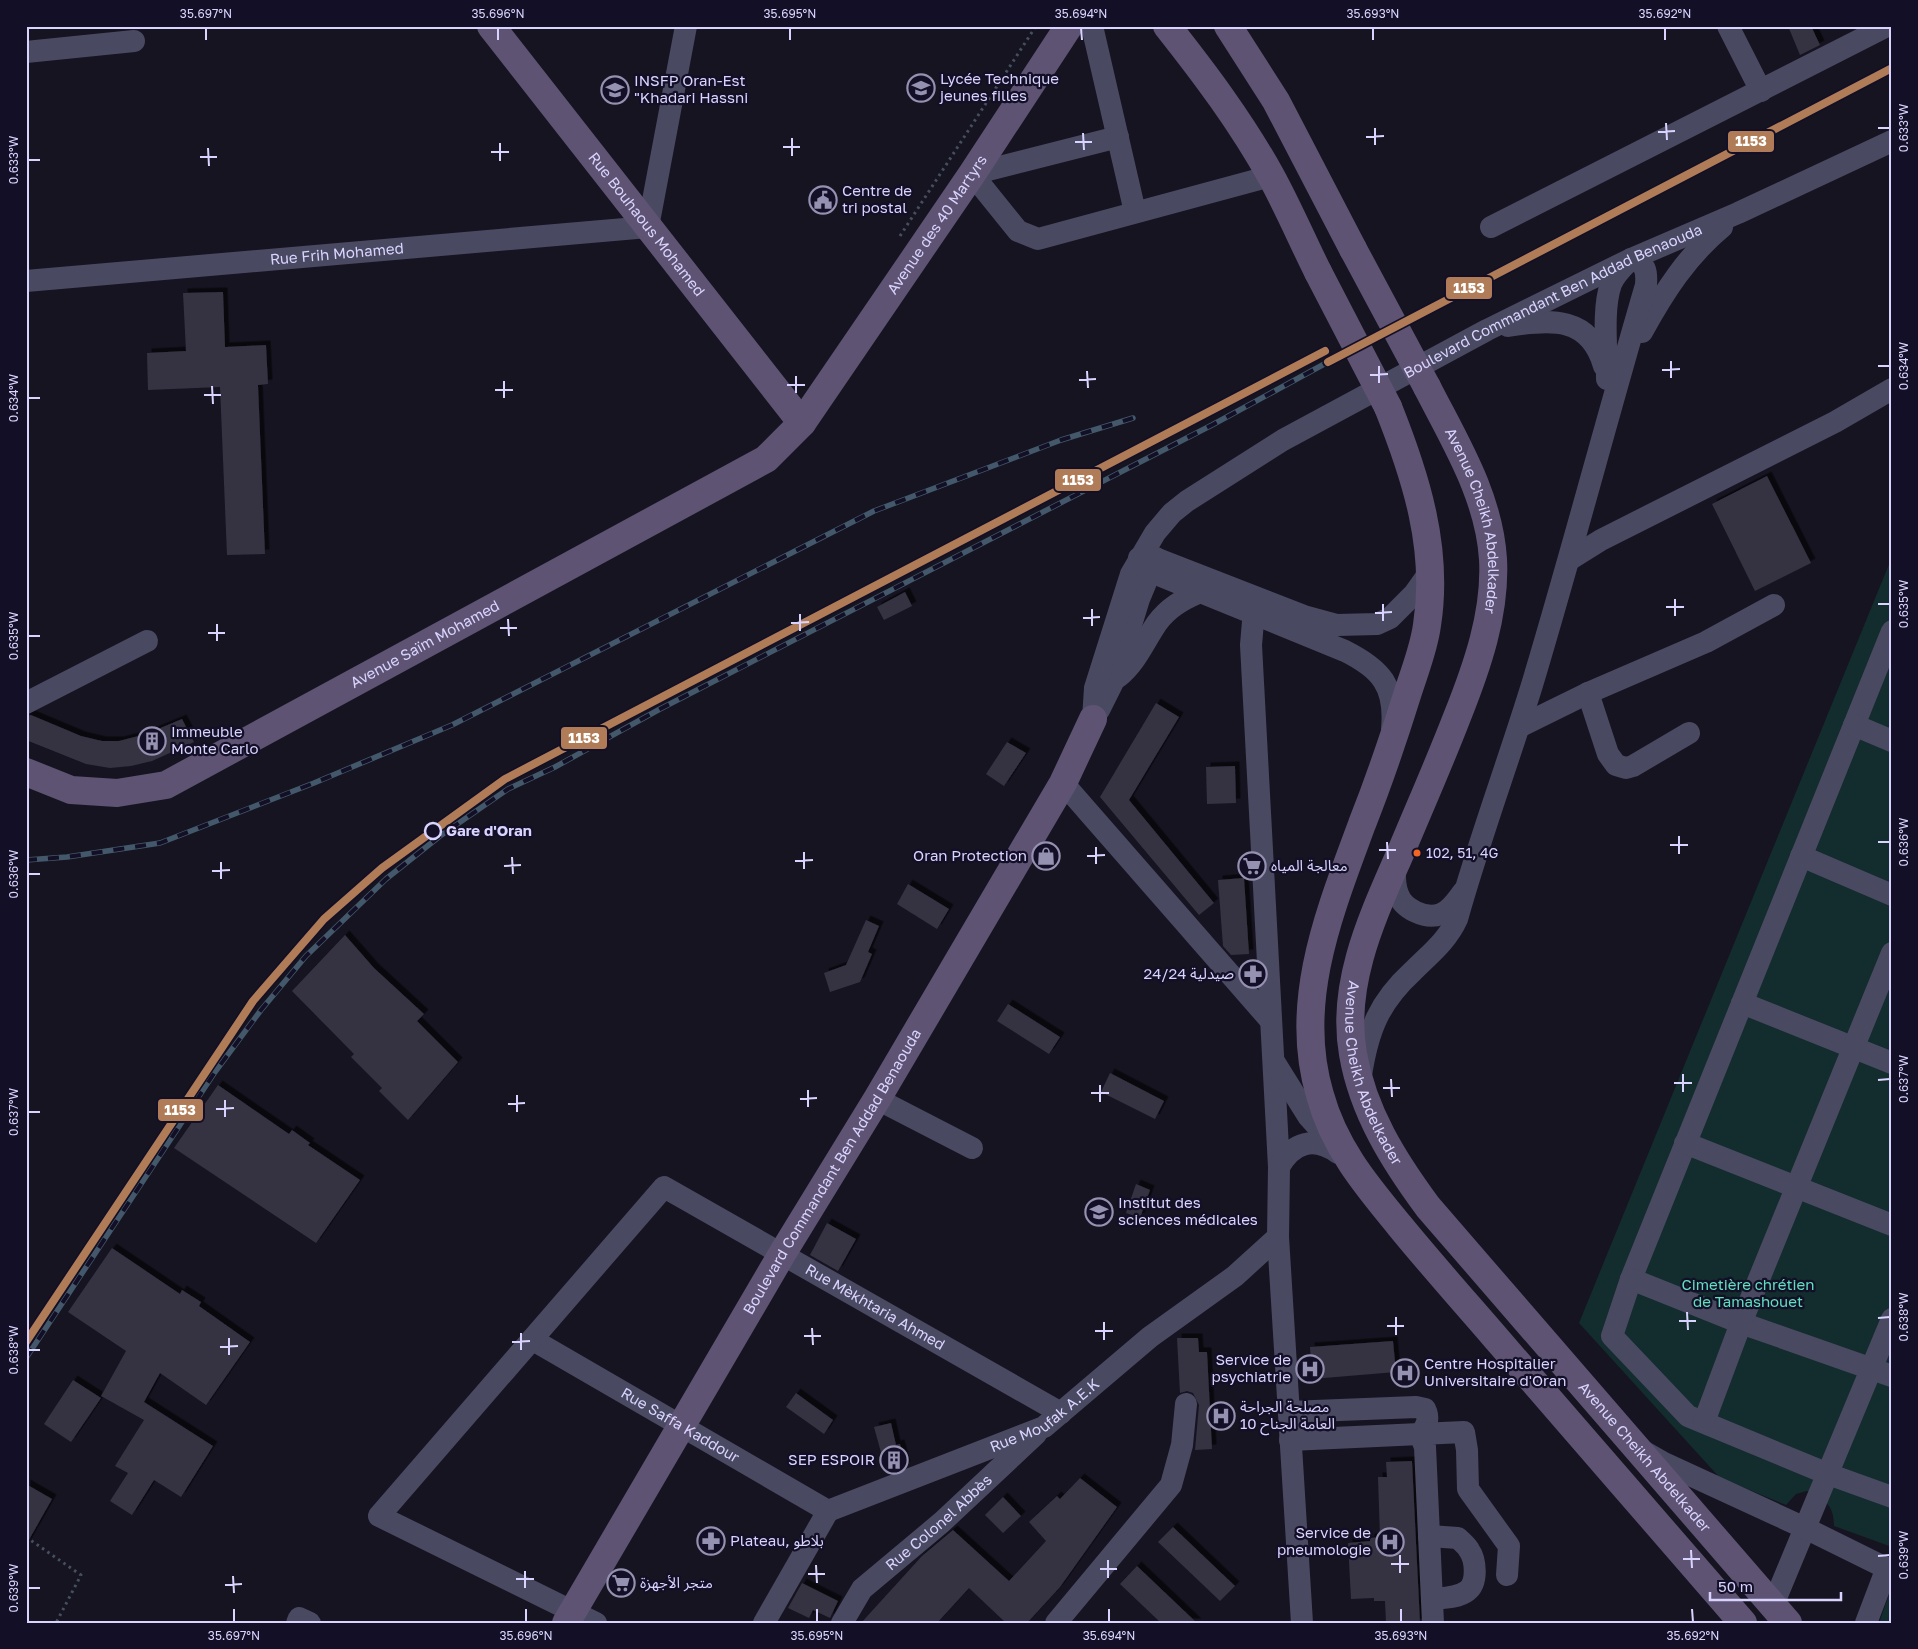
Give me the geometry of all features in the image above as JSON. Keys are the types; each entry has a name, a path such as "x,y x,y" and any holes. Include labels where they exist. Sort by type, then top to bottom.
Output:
{"main road":[{"name":"Rue Bouhaous Mohamed","path":"491,26 802,423"},
{"name":"Avenue des 40 Martyrs","path":"802,423 972,174 1068,26"},
{"path":"1166,26 1214,86 1271,176 1388,407 1415,480 1429,542 1431,570 1427,627 1389,754 1340,886 1323,937 1314,972 1310,1003 1310,1040 1318,1092 1337,1140 1347,1159 1418,1249 1737,1618"},
{"name":"Avenue Cheikh Abdelkader","path":"1228,26 1299,142 1353,249 1460,450 1480,497 1488,523 1493,560 1492,597 1485,634 1471,682 1364,944 1351,995 1353,1053 1360,1083 1378,1129 1396,1162 1428,1207 1632,1443 1772,1617"},
{"name":"Avenue Saïm Mohamed","path":"26,772 71,790 117,793 166,784 766,459 802,423"},
{"name":"Boulevard Commandant Ben Addad Benaouda","path":"578,1619 682,1427 782,1254 877,1099 1063,783 1092,719"}],"street":[{"path":"648,227 686,26"},
{"path":"1092,26 1135,212"},
{"path":"1728,26 1761,91"},
{"path":"1491,227 1887,26"},
{"path":"26,52 134,41"},
{"path":"1118,137 972,174 1018,231 1038,239 1271,176"},
{"name":"Boulevard Commandant Ben Addad Benaouda","path":"1092,719 1095,688 1123,593 1148,563 1198,494 1283,440 1487,330 1631,259 1738,213 1892,141"},
{"path":"1609,411 1639,338 1670,285 1705,241 1738,213"},
{"name":"Rue Frih Mohamed","path":"26,281 648,227"},
{"path":"1360,1083 1368,1035 1375,1019 1396,988 1450,934 1519,727 1589,492 1609,411 1646,285 1644,265 1631,259 1616,275 1608,297 1607,379 1609,411"},
{"path":"1487,330 1540,322 1558,322 1574,326 1586,334 1595,345 1607,379"},
{"path":"1569,560 1600,540 1835,422 1892,389"},
{"path":"1148,563 1198,592 1229,605 1254,606 1337,625 1377,624 1390,618 1400,610 1431,570"},
{"path":"1148,563 1254,606 1358,658 1383,678 1390,690 1392,705 1389,754"},
{"name":"Boulevard Commandant Ben Addad Benaouda","path":"1092,719 1104,702 1114,680 1148,563"},
{"path":"1114,680 1133,662 1165,614 1184,599 1198,592"},
{"path":"1229,605 1238,621 1245,644 1251,653"},
{"path":"1519,727 1588,693 1706,642 1774,605"},
{"path":"1254,606 1251,653 1279,1167 1278,1238 1302,1623"},
{"path":"1892,631 1685,1143 1631,1279 1612,1336 1688,1416 1828,1474 1892,1497"},
{"path":"26,703 148,641"},
{"path":"1588,693 1608,754 1616,765 1626,768 1633,766 1689,733"},
{"path":"1854,725 1892,741"},
{"path":"1063,783 1270,1021"},
{"path":"1801,856 1892,895"},
{"path":"1395,866 1395,883 1398,896 1415,912 1430,916 1440,914 1453,906 1465,889"},
{"path":"1704,1422 1741,1323 1892,953"},
{"path":"1742,1003 1892,1062"},
{"path":"1273,1060 1308,1116 1347,1159"},
{"path":"877,1099 972,1148"},
{"path":"1685,1143 1892,1225"},
{"path":"1279,1167 1291,1149 1307,1144 1324,1146 1347,1159"},
{"name":"Rue Mèkhtaria Ahmed","path":"533,1340 664,1186 782,1254 1052,1420"},
{"name":"Rue Moufak A.E.K","path":"828,1511 1052,1420 1150,1337 1235,1276 1278,1238"},
{"path":"1235,1276 1280,1277"},
{"path":"1631,1279 1741,1323 1892,1376"},
{"path":"1772,1617 1805,1528 1892,1319"},
{"path":"533,1340 379,1516 578,1619"},
{"name":"Rue Saffa Kaddour","path":"533,1340 828,1511"},
{"path":"1056,1623 1171,1485 1182,1446 1186,1404"},
{"path":"1289,1412 1416,1407 1425,1409 1428,1415 1427,1426 1420,1434"},
{"name":"Rue Colonel Abbès","path":"842,1623 862,1589 942,1522 1052,1420"},
{"path":"1290,1440 1464,1432 1467,1450 1468,1489 1509,1546 1507,1576"},
{"path":"1420,1434 1425,1447 1433,1623"},
{"path":"1632,1443 1664,1463 1884,1567 1885,1573 1866,1623"},
{"path":"764,1623 828,1511"},
{"path":"1429,1536 1458,1538 1470,1550 1475,1566 1474,1582 1467,1591 1451,1597 1432,1599"}],"path":[{"path":"898,239 1036,26"},
{"path":"26,1537 82,1575 56,1623"}],"green space":[{"name":"Cimetière chrétien de Tamashouet","path":"1892,557 1892,1547 1834,1526 1834,1519 1827,1504 1819,1497 1807,1491 1796,1494 1786,1505 1720,1478 1579,1323"},
{"path":"1892,1586 1892,1623 1879,1623"}],"building":[{"path":"1788,26 1811,26 1820,45 1800,55"},
{"path":"223,292 225,347 266,345 268,384 258,385 265,554 227,555 220,387 148,390 147,353 186,351 183,293"},
{"path":"1767,476 1811,563 1755,591 1712,504"},
{"path":"905,592 912,606 884,620 877,607"},
{"path":"1156,703 1179,717 1129,800 1214,903 1199,915 1100,797"},
{"name":"Immeuble Monte Carlo","path":"31,715 81,736 102,741 119,741 146,734 182,719 194,742 152,761 110,768 86,764 26,740 26,716"},
{"path":"1007,742 1026,753 1004,786 986,774"},
{"path":"1235,766 1236,803 1207,804 1206,767"},
{"path":"1244,878 1249,954 1231,955 1223,946 1218,880"},
{"path":"908,884 949,909 937,929 897,904"},
{"path":"866,920 879,926 868,952 872,954 860,982 830,992 824,973 846,965"},
{"path":"345,935 374,968 424,1014 417,1021 458,1062 408,1120 379,1091 382,1088 351,1057 354,1054 292,991"},
{"path":"1008,1004 1060,1037 1049,1054 997,1021"},
{"path":"1110,1073 1164,1101 1155,1119 1101,1092"},
{"path":"218,1085 289,1134 292,1130 310,1143 308,1145 360,1180 316,1243 174,1148"},
{"path":"1136,1184 1150,1190 1140,1218 1126,1213"},
{"path":"827,1223 856,1239 838,1271 810,1255"},
{"path":"112,1248 180,1294 182,1290 201,1302 199,1306 250,1342 206,1405 160,1373 144,1402 213,1446 181,1497 154,1480 132,1515 110,1501 128,1473 115,1466 144,1420 101,1396 126,1351 68,1312"},
{"path":"1177,1338 1198,1338 1199,1352 1207,1352 1212,1449 1195,1450 1199,1405 1193,1393 1187,1391 1180,1393"},
{"path":"1393,1341 1396,1372 1312,1379 1310,1347"},
{"path":"73,1380 101,1398 71,1442 44,1424"},
{"path":"796,1393 833,1420 824,1434 786,1407"},
{"path":"891,1423 896,1445 900,1444 906,1466 887,1474 874,1427"},
{"name":"Service de pneumologie","path":"1412,1461 1420,1623 1386,1623 1385,1601 1374,1601 1374,1598 1351,1599 1348,1543 1370,1541 1370,1538 1380,1537 1378,1477 1387,1477 1386,1462"},
{"path":"1080,1478 1117,1507 1060,1587 1027,1623 1006,1623 969,1588 937,1623 861,1623 922,1556 953,1530 1009,1581 1046,1541 1029,1522 1057,1496 1060,1499"},
{"path":"26,1484 52,1499 26,1545"},
{"path":"1003,1497 1021,1516 1003,1533 985,1515"},
{"path":"1173,1527 1235,1586 1220,1601 1158,1542"},
{"path":"1137,1566 1197,1623 1161,1623 1120,1584"},
{"path":"802,1583 838,1601 830,1618 813,1610 809,1618 788,1608"}],"railway":[{"path":"26,1358 215,1072 261,1010 306,956 386,879 440,836 508,789 555,767 660,709 1212,425 1328,362"},
{"path":"26,860 67,857 160,843 314,783 452,725 874,511 1061,440 1133,418"}],"transit line":[{"name":"1153","path":"1328,362 1892,68"},
{"name":"1153","path":"26,1342 253,1001 324,919 382,868 505,779 1325,351"}],"place":[{"name":"Lycée Technique jeunes filles","path":"921,88"},
{"name":"INSFP Oran-Est \"Khadari Hassni","path":"615,90"},
{"name":"Centre de tri postal","path":"823,200"},
{"name":"Immeuble Monte Carlo","path":"152,741"},
{"name":"Gare d'Oran","path":"433,831"},
{"name":"102, 51, 4G","path":"1417,853"},
{"name":"Oran Protection","path":"1046,856"},
{"name":"معالجة المياه","path":"1252,866"},
{"name":"صيدلية 24/24","path":"1253,974"},
{"name":"Institut des sciences médicales","path":"1099,1212"},
{"name":"Service de psychiatrie","path":"1310,1369"},
{"name":"Centre Hospitalier Universitaire d'Oran","path":"1405,1373"},
{"name":"مصلحة الجراحة العامة الجناح 10","path":"1221,1416"},
{"name":"SEP ESPOIR","path":"894,1460"},
{"name":"Plateau, بلاطو","path":"711,1541"},
{"name":"Service de pneumologie","path":"1390,1542"},
{"name":"متجر الأجهزة","path":"621,1583"}]}
